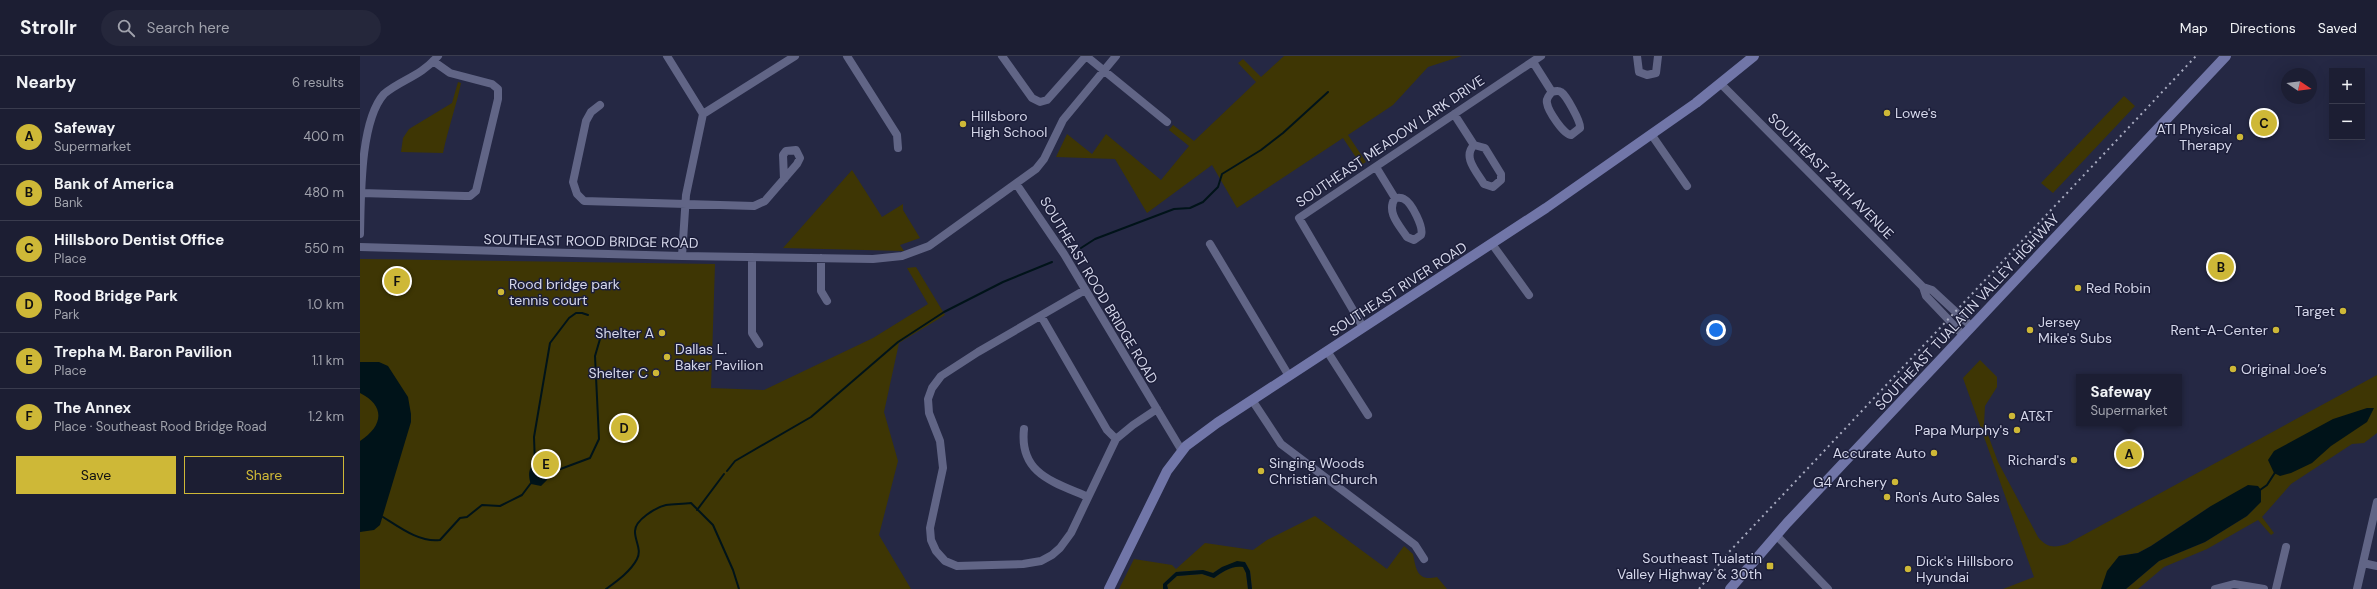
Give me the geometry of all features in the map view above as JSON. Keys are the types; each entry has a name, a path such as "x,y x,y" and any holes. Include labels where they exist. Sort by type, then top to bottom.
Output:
{"main road":[{"name":"SOUTHEAST RIVER ROAD","path":"1110,589 1158,486 1182,451 1213,426 1492,244 1721,84 1754,56"},
{"name":"SOUTHEAST TUALATIN VALLEY HIGHWAY","path":"1730,589 1776,535 2226,56"}],"street":[{"path":"667,56 703,114 685,205 682,256"},
{"path":"703,114 795,56"},
{"path":"847,56 897,135 898,148"},
{"path":"1002,56 1032,98 1040,102 1047,100 1086,56 1167,122"},
{"path":"1017,185 1041,164 1063,120 1116,56"},
{"name":"SOUTHEAST MEADOW LARK DRIVE","path":"1363,328 1299,218 1542,56"},
{"path":"1637,56 1639,72 1648,76 1656,73 1658,56"},
{"path":"360,234 362,141 368,114 385,93 414,78 436,59 450,73 492,84 498,89 498,99 476,191 474,194 465,196 361,193"},
{"path":"1533,62 1552,92"},
{"name":"SOUTHEAST 24TH AVENUE","path":"1721,84 1923,287 1926,296 1964,336"},
{"path":"1558,91 1564,94 1579,121 1580,128 1572,135 1563,132 1548,106 1547,99 1552,92 1558,91"},
{"path":"600,105 591,112 586,121 573,182 580,198 588,202 754,206 765,202 784,179"},
{"path":"1454,114 1474,145 1485,148 1502,174 1501,180 1493,187 1484,184 1470,160 1469,153 1474,145"},
{"path":"1651,134 1688,186"},
{"path":"1376,167 1395,198"},
{"name":"SOUTHEAST ROOD BRIDGE ROAD","path":"360,247 682,256 890,258 913,253 935,243 1017,185 1041,218 1182,451"},
{"path":"1395,198 1407,200 1422,225 1421,235 1414,240 1407,237 1392,214 1391,206 1395,198"},
{"path":"1210,244 1288,376"},
{"path":"1492,244 1529,295"},
{"path":"752,257 752,333 759,344"},
{"path":"821,258 821,292 827,301"},
{"name":"SOUTHEAST 24TH AVENUE","path":"1923,287 1932,290 1972,327"},
{"path":"1085,290 978,352 941,376 932,388 928,399 929,413 940,441 943,468 930,528 931,540 936,551 945,561 957,566 1024,564 1041,561 1052,555 1067,540 1116,439 1133,425 1157,409"},
{"path":"1041,316 1107,430 1116,439"},
{"path":"1328,351 1368,415"},
{"path":"1252,400 1281,444 1415,544 1424,560"},
{"path":"1024,429 1023,444 1026,455 1037,472 1088,497"},
{"path":"2356,589 2377,502"},
{"path":"1776,535 1828,589"},
{"path":"2276,589 2286,546"},
{"path":"2363,563 2377,566"},
{"path":"2215,589 2234,584 2264,589"}],"shaded area":[{"path":"1284,56 1462,56 1428,67 1393,105 1348,135 1366,162 1361,165 1343,138 1237,208 1212,165 1147,213 1115,159 1056,157 1067,134 1092,154 1106,134 1161,180 1189,146 1169,130 1173,125 1194,141 1256,82 1238,63 1243,59 1261,77"},
{"path":"458,82 461,83 443,153 401,152 403,138 409,129 452,103"},
{"path":"2124,96 2135,106 2053,193 2041,183"},
{"path":"852,170 882,217 903,204 903,210 920,238 900,245 904,251 783,248"},
{"path":"360,259 715,264 711,388 764,390 873,338 928,304 907,268 916,267 945,315 899,343 884,412 898,461 879,535 911,589 360,589"},
{"path":"1980,360 1997,377 1997,387 1985,406 1984,424 1998,462 2038,537 2041,541 2051,546 2067,544 2377,375 2377,433 2364,443 2352,444 2291,484 2262,517 2274,533 2271,535 2258,520 2207,549 2164,567 2138,589 2126,589 2159,561 2205,542 2247,516 2255,508 2211,506 2151,546 2138,553 2119,556 2101,589 2003,589 2034,577 1963,378"},
{"path":"360,362 379,362 388,366 408,397 411,422 380,525 374,530 360,532 360,441 373,429 377,423 378,416 374,404 360,393"},
{"path":"2367,408 2374,408 2367,422 2331,446 2312,463 2291,473 2280,476 2274,473 2268,460 2274,451 2333,419"},
{"path":"535,464 548,474 547,480 541,486 531,484 530,481 530,470"},
{"path":"2248,485 2258,486 2261,490 2261,502 2247,516 2205,542 2159,561 2126,589 2101,589 2107,571 2119,556 2138,553 2151,546 2211,506"},
{"path":"1315,516 1387,569 1404,546 1413,554 1415,565 1421,576 1425,578 1437,577 1447,589 1252,589 1250,571 1245,562 1222,567 1213,573 1202,570 1176,572 1163,584 1163,589 1119,589 1134,559 1172,565 1176,569 1205,543 1253,550 1267,540"},
{"path":"1237,561 1245,562 1250,571 1252,589 1248,589 1246,573 1243,567 1235,567 1220,573 1214,578 1202,574 1177,576 1167,585 1168,589 1163,589 1163,584 1176,572 1203,570 1213,573 1222,567"},
{"path":"1237,566 1243,566 1246,573 1248,589 1168,589 1167,585 1177,576 1202,574 1214,578 1224,571"}],"waterway":[{"path":"1081,248 1095,239 1174,209 1190,208 1203,202 1218,187 1222,174 1261,150 1283,133 1328,92"},
{"path":"727,471 735,461 811,417 898,342 944,312 1003,282 1052,262"},
{"path":"535,465 534,437 550,343 569,318 576,313 588,315"},
{"path":"547,474 590,458 599,439 595,356 600,339 598,327"},
{"path":"2260,490 2267,485 2276,471"},
{"path":"697,510 724,474"},
{"path":"383,517 417,537 440,540 460,518 467,517 482,505 500,506 522,495 531,483"},
{"path":"606,589 627,572 637,559 639,549 635,532 638,523 652,511 662,506 691,503 713,525 733,570 739,589"}],"railway":[{"path":"1699,589 1729,552 2196,56"}],"place":[{"name":"Lowe's","path":"1887,113"},
{"name":"Hillsboro Dentist Office","path":"2264,123"},
{"name":"Hillsboro High School","path":"963,124"},
{"name":"ATI Physical Therapy","path":"2240,137"},
{"name":"Bank of America","path":"2221,267"},
{"name":"The Annex","path":"397,281"},
{"name":"Red Robin","path":"2078,288"},
{"name":"Rood bridge park tennis court","path":"501,292"},
{"name":"Target","path":"2343,311"},
{"name":"Jersey Mike's Subs","path":"2030,330"},
{"name":"Rent-A-Center","path":"2276,330"},
{"name":"Shelter A","path":"662,333"},
{"name":"Dallas L. Baker Pavilion","path":"667,357"},
{"name":"Original Joe’s","path":"2233,369"},
{"name":"Shelter C","path":"656,373"},
{"name":"AT&T","path":"2012,416"},
{"name":"Rood Bridge Park","path":"624,428"},
{"name":"Papa Murphy's","path":"2017,430"},
{"name":"Accurate Auto","path":"1934,453"},
{"name":"Safeway","path":"2129,454"},
{"name":"Richard's","path":"2074,460"},
{"name":"Trepha M. Baron Pavilion","path":"546,464"},
{"name":"Singing Woods Christian Church","path":"1261,471"},
{"name":"G4 Archery","path":"1895,482"},
{"name":"Ron's Auto Sales","path":"1887,497"},
{"name":"Southeast Tualatin Valley Highway & 30th","path":"1770,566"},
{"name":"Dick's Hillsboro Hyundai","path":"1908,569"}]}
